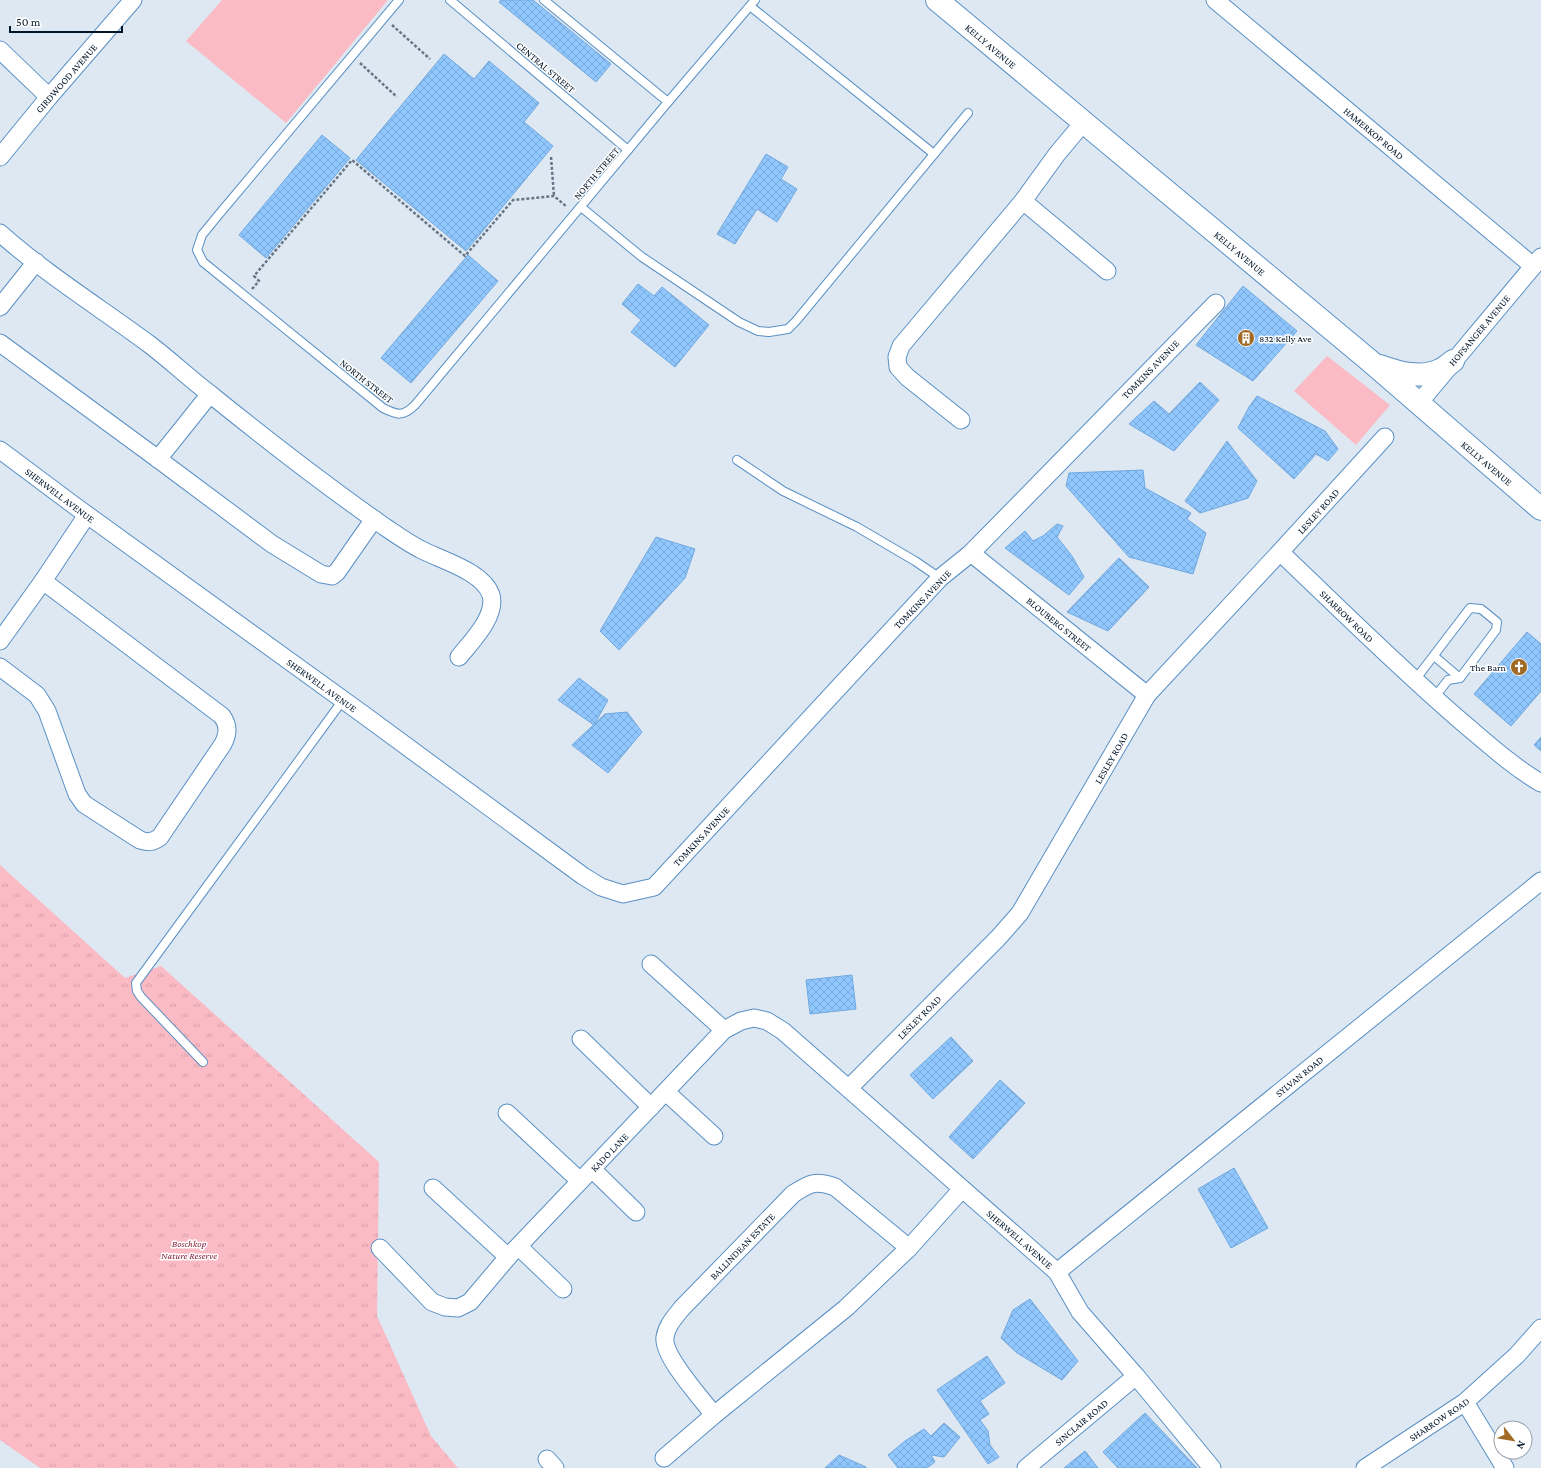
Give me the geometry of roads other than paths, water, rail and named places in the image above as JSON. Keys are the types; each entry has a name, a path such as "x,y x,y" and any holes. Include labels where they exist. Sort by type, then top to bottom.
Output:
{"street":[{"name":"GIRDWOOD AVENUE","path":"0,157 49,97 133,0"},
{"name":"KELLY AVENUE","path":"937,0 1370,361 1418,404 1541,508"},
{"name":"HAMERKOP ROAD","path":"1215,0 1537,261"},
{"path":"0,50 49,97"},
{"path":"961,420 907,377 898,367 897,357 901,346 1023,201 1057,154 1083,123"},
{"path":"1023,201 1107,271"},
{"path":"0,233 97,308 149,345 289,457 374,519 421,550 478,578 487,588 491,596 491,609 485,624 459,657"},
{"name":"HOFSANGER AVENUE","path":"1418,404 1537,261"},
{"path":"0,307 36,262"},
{"name":"TOMKINS AVENUE","path":"654,887 940,578 971,553 1216,303"},
{"path":"0,343 272,544 321,574 332,576 337,572 374,519"},
{"path":"1370,361 1393,371 1409,375 1426,374 1440,370 1453,361"},
{"path":"158,459 210,394"},
{"name":"LESLEY ROAD","path":"848,1088 998,938 1020,913 1147,695 1385,436"},
{"name":"SHERWELL AVENUE","path":"0,450 583,876 601,887 623,894 654,887"},
{"path":"0,640 44,581 87,515"},
{"name":"SHARROW ROAD","path":"1280,552 1434,698 1530,777 1541,783"},
{"name":"BLOUBERG STREET","path":"971,553 1147,695"},
{"path":"0,667 37,695 41,701 52,726 76,794 84,804 147,843 153,842 160,837 223,744 227,736 228,729 227,722 222,716 44,581"},
{"name":"SYLVAN ROAD","path":"1057,1272 1541,881"},
{"path":"651,964 724,1030"},
{"name":"KADO LANE","path":"380,1248 432,1302 444,1307 458,1308 470,1302 580,1181 593,1170 724,1030 741,1021 754,1018 767,1021 783,1031 848,1088"},
{"path":"581,1039 651,1107"},
{"name":"SHERWELL AVENUE","path":"848,1088 1057,1272 1080,1312 1136,1376 1212,1468"},
{"path":"666,1092 714,1136"},
{"path":"507,1113 580,1181"},
{"path":"593,1170 636,1212"},
{"name":"BALLINDEAN ESTATE","path":"714,1415 672,1360 666,1348 665,1338 668,1325 682,1308 793,1194 807,1184 822,1182 835,1187 909,1248"},
{"path":"433,1188 514,1252 563,1288"},
{"path":"664,1458 714,1415 846,1308 909,1248 962,1189"},
{"name":"SHARROW ROAD","path":"1365,1468 1465,1402 1517,1356 1541,1328"},
{"name":"SINCLAIR ROAD","path":"1026,1468 1136,1376"},
{"path":"1465,1402 1505,1468"}],"lane":[{"name":"NORTH STREET","path":"399,0 202,235 198,250 203,262 383,408 392,413 401,414 408,412 415,405 752,3 934,154"},
{"name":"CENTRAL STREET","path":"450,0 628,150"},
{"path":"544,0 668,102"},
{"path":"578,210 642,257 739,322 758,331 779,332 788,329 796,321 968,113"},
{"path":"737,460 783,491 857,527 916,561 940,578"},
{"path":"1415,680 1470,608 1481,609 1497,622 1498,625 1496,630 1460,678 1448,680 1434,698"},
{"path":"1431,659 1460,678"},
{"path":"203,1062 141,997 137,991 136,984 343,700"}],"place":[{"name":"832 Kelly Ave","path":"1246,338"},
{"name":"The Barn","path":"1519,667"}],"park label":[{"name":"Boschkop Nature Reserve","path":"189,1248"}]}
